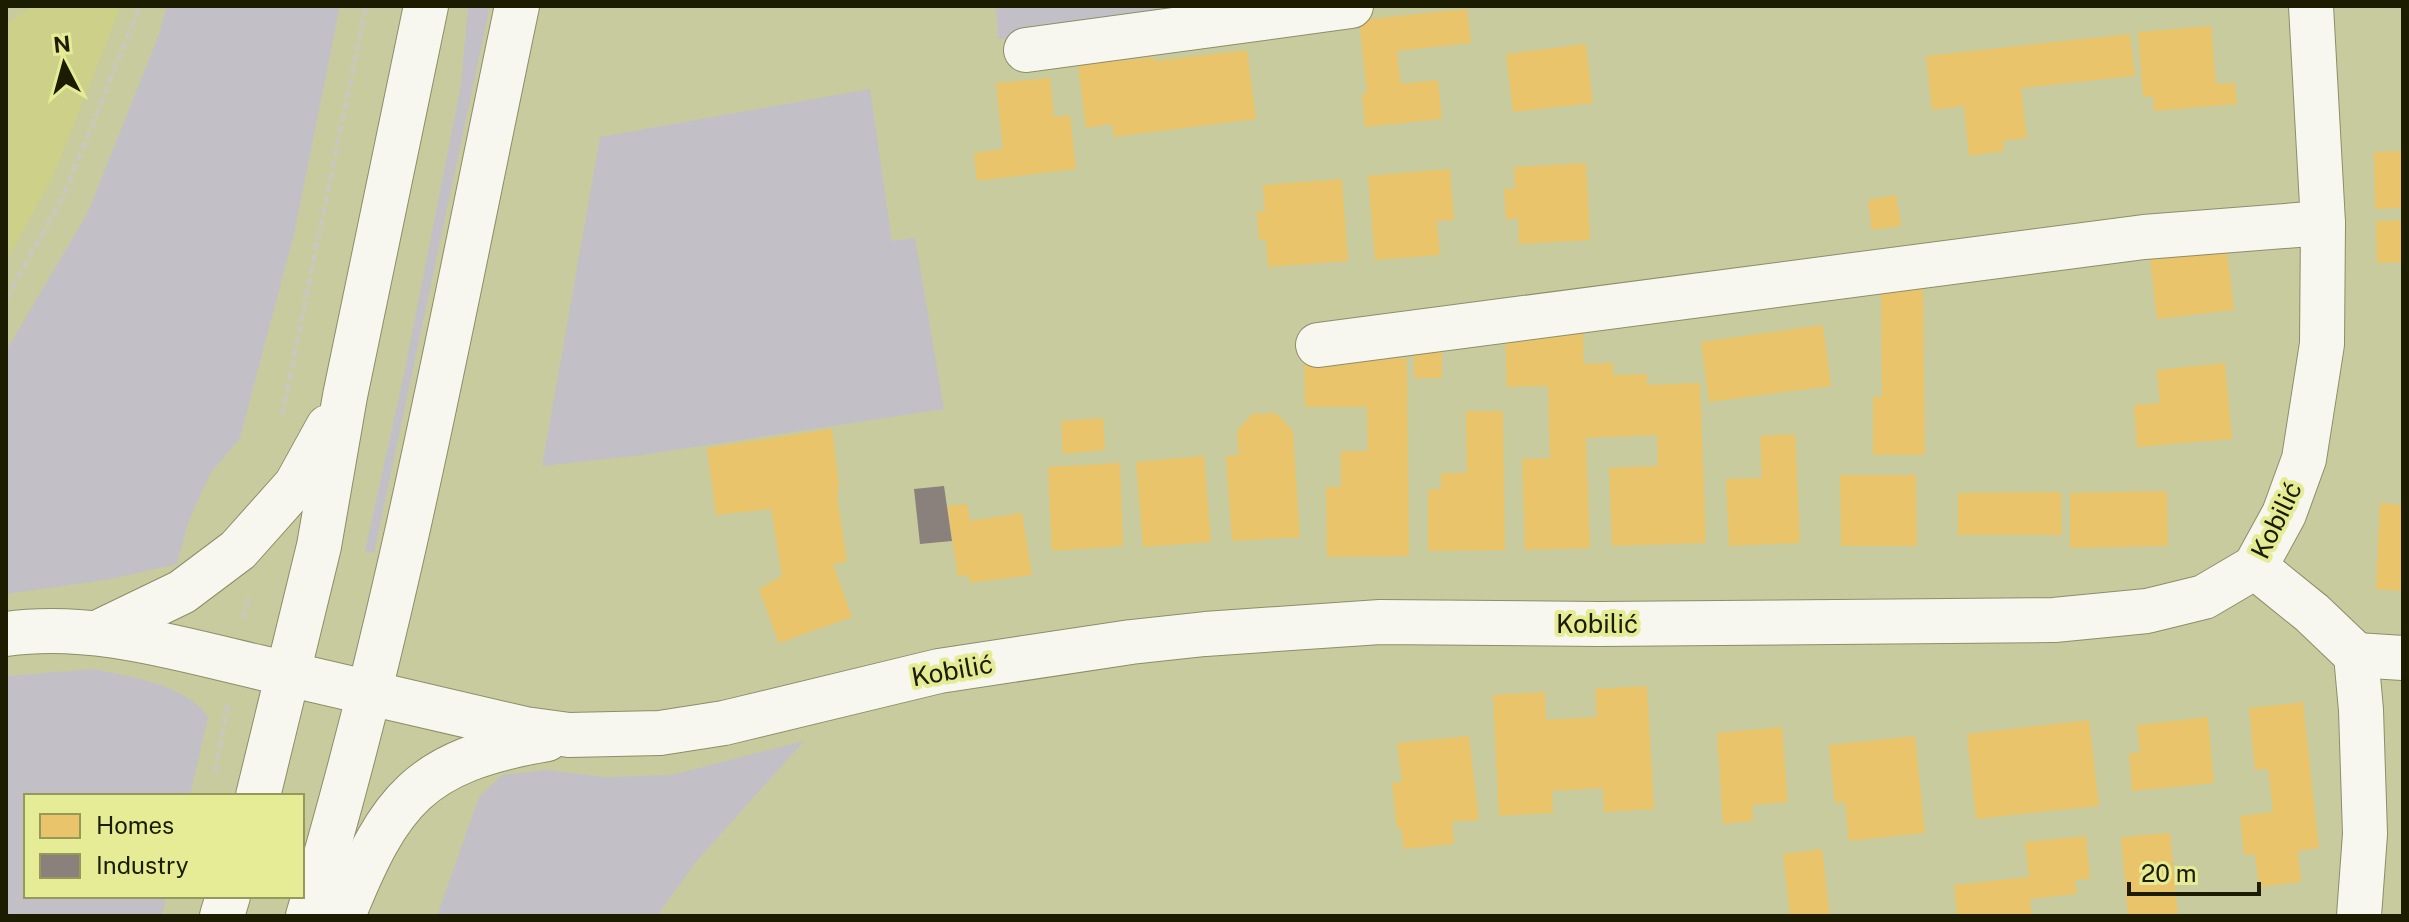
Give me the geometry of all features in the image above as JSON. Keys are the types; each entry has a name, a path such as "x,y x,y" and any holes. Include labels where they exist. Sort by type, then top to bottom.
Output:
{"main road":[{"path":"258,794 319,546 345,396 426,6"},
{"path":"308,916 346,790 404,546 517,6"},
{"path":"1026,50 1351,6"},
{"name":"Kobilić","path":"6,634 52,630 97,633 169,645 525,729 569,735 660,733 724,723 939,671 1205,634 1380,622 1599,624 2054,620 2147,611 2204,597 2255,567 2284,514 2304,459 2322,344 2323,223 2311,6"},
{"path":"1318,345 2144,237 2323,223"},
{"path":"97,633 182,592 238,550 296,485 345,396"},
{"path":"2255,567 2312,613 2356,655 2403,658"},
{"path":"2356,655 2365,834 2359,916"},
{"path":"343,916 386,824 401,803 420,785 467,759 515,745 569,735"}],"path":[{"path":"6,299 63,197 140,6"},
{"path":"282,416 366,6"},
{"path":"212,783 223,732"}],"shaded area":[{"path":"32,6 121,6 52,179 6,261 6,24"},
{"path":"167,6 340,6 294,234 240,438 210,474 188,523 177,564 111,579 6,594 6,351 87,214 158,37"},
{"path":"468,6 490,6 374,553 365,551 404,374 461,85"},
{"path":"996,6 1261,6 998,39"},
{"path":"870,89 892,241 915,238 944,409 642,455 542,466 600,137"},
{"path":"95,669 173,690 199,706 208,717 190,794 24,794 24,898 166,898 162,915 6,916 6,676"},
{"path":"804,741 696,862 657,916 437,916 479,797 502,775 546,770 605,777 671,775"}],"building: Homes":[{"path":"1467,9 1471,43 1397,51 1401,84 1438,80 1442,119 1365,127 1362,94 1367,93 1359,20"},
{"path":"2211,26 2216,84 2235,83 2237,104 2154,111 2153,96 2143,97 2138,32"},
{"path":"2130,34 2135,76 2021,88 2027,138 2003,141 2004,151 1969,156 1964,106 1932,110 1926,56"},
{"path":"1586,44 1593,103 1513,112 1506,54"},
{"path":"1247,50 1256,119 1114,137 1112,124 1086,128 1077,58 1121,53 1122,61 1154,57 1155,61"},
{"path":"1050,78 1054,117 1070,115 1076,169 977,181 974,153 1003,149 996,83"},
{"path":"2403,151 2403,208 2375,209 2374,152"},
{"path":"1586,163 1590,240 1519,244 1518,218 1506,220 1504,189 1515,189 1514,167"},
{"path":"1450,169 1454,220 1437,221 1440,255 1375,260 1368,176"},
{"path":"1342,179 1348,261 1268,267 1266,240 1259,240 1257,211 1265,211 1263,185"},
{"path":"1896,195 1901,226 1872,230 1868,200"},
{"path":"2403,220 2403,262 2377,263 2376,221"},
{"path":"2226,243 2234,310 2157,319 2149,251"},
{"path":"1923,281 1925,455 1873,455 1873,397 1882,397 1881,282"},
{"path":"1823,325 1831,386 1709,402 1701,342"},
{"path":"1583,332 1584,364 1613,363 1613,375 1647,374 1647,385 1700,383 1706,543 1612,546 1609,468 1658,466 1657,435 1586,438 1590,548 1525,550 1522,459 1550,458 1548,386 1507,387 1505,334"},
{"path":"1442,345 1442,378 1414,378 1414,346"},
{"path":"1407,358 1409,556 1327,557 1326,487 1341,487 1341,451 1368,451 1367,407 1305,407 1304,360"},
{"path":"2225,363 2232,439 2137,447 2134,405 2160,403 2157,370"},
{"path":"1466,411 1503,411 1505,550 1428,551 1428,490 1441,489 1441,473 1467,473"},
{"path":"1276,413 1293,431 1300,537 1232,541 1226,456 1239,455 1237,431 1252,414"},
{"path":"1103,418 1105,450 1063,454 1061,421"},
{"path":"832,429 839,486 837,496 847,562 833,564 852,617 779,643 759,589 782,576 771,509 716,515 707,448"},
{"path":"1795,434 1800,543 1729,546 1726,479 1762,478 1760,436"},
{"path":"1204,456 1211,542 1143,547 1136,462"},
{"path":"1120,463 1123,546 1052,551 1048,467"},
{"path":"1840,475 1916,475 1917,546 1841,546"},
{"path":"2167,491 2168,546 2070,548 2070,493"},
{"path":"2061,492 2062,535 1958,535 1958,493"},
{"path":"2380,503 2403,505 2403,591 2376,589"},
{"path":"967,504 970,521 1022,513 1032,575 970,583 968,575 958,576 947,506"},
{"path":"1647,686 1654,809 1604,812 1603,788 1552,791 1553,813 1499,816 1493,695 1545,692 1546,720 1597,717 1595,689"},
{"path":"2303,702 2319,848 2298,851 2301,882 2259,887 2255,854 2244,855 2240,816 2273,812 2268,769 2255,770 2249,708"},
{"path":"2208,717 2214,783 2132,791 2129,754 2140,752 2137,725"},
{"path":"2089,720 2099,806 1976,819 1967,734"},
{"path":"1782,727 1788,802 1752,805 1753,821 1723,824 1717,733"},
{"path":"1469,736 1479,820 1452,822 1454,844 1404,849 1401,828 1397,829 1392,783 1402,782 1397,743"},
{"path":"1915,736 1925,833 1849,841 1845,802 1835,803 1829,745"},
{"path":"2170,833 2178,916 2128,916 2121,837"},
{"path":"2086,836 2090,879 2075,880 2077,894 2030,899 2032,916 1957,916 1954,885 2029,877 2025,842"},
{"path":"1822,849 1830,916 1790,916 1783,854"}],"building: Industry":[{"path":"944,486 952,541 920,544 914,489"}]}
